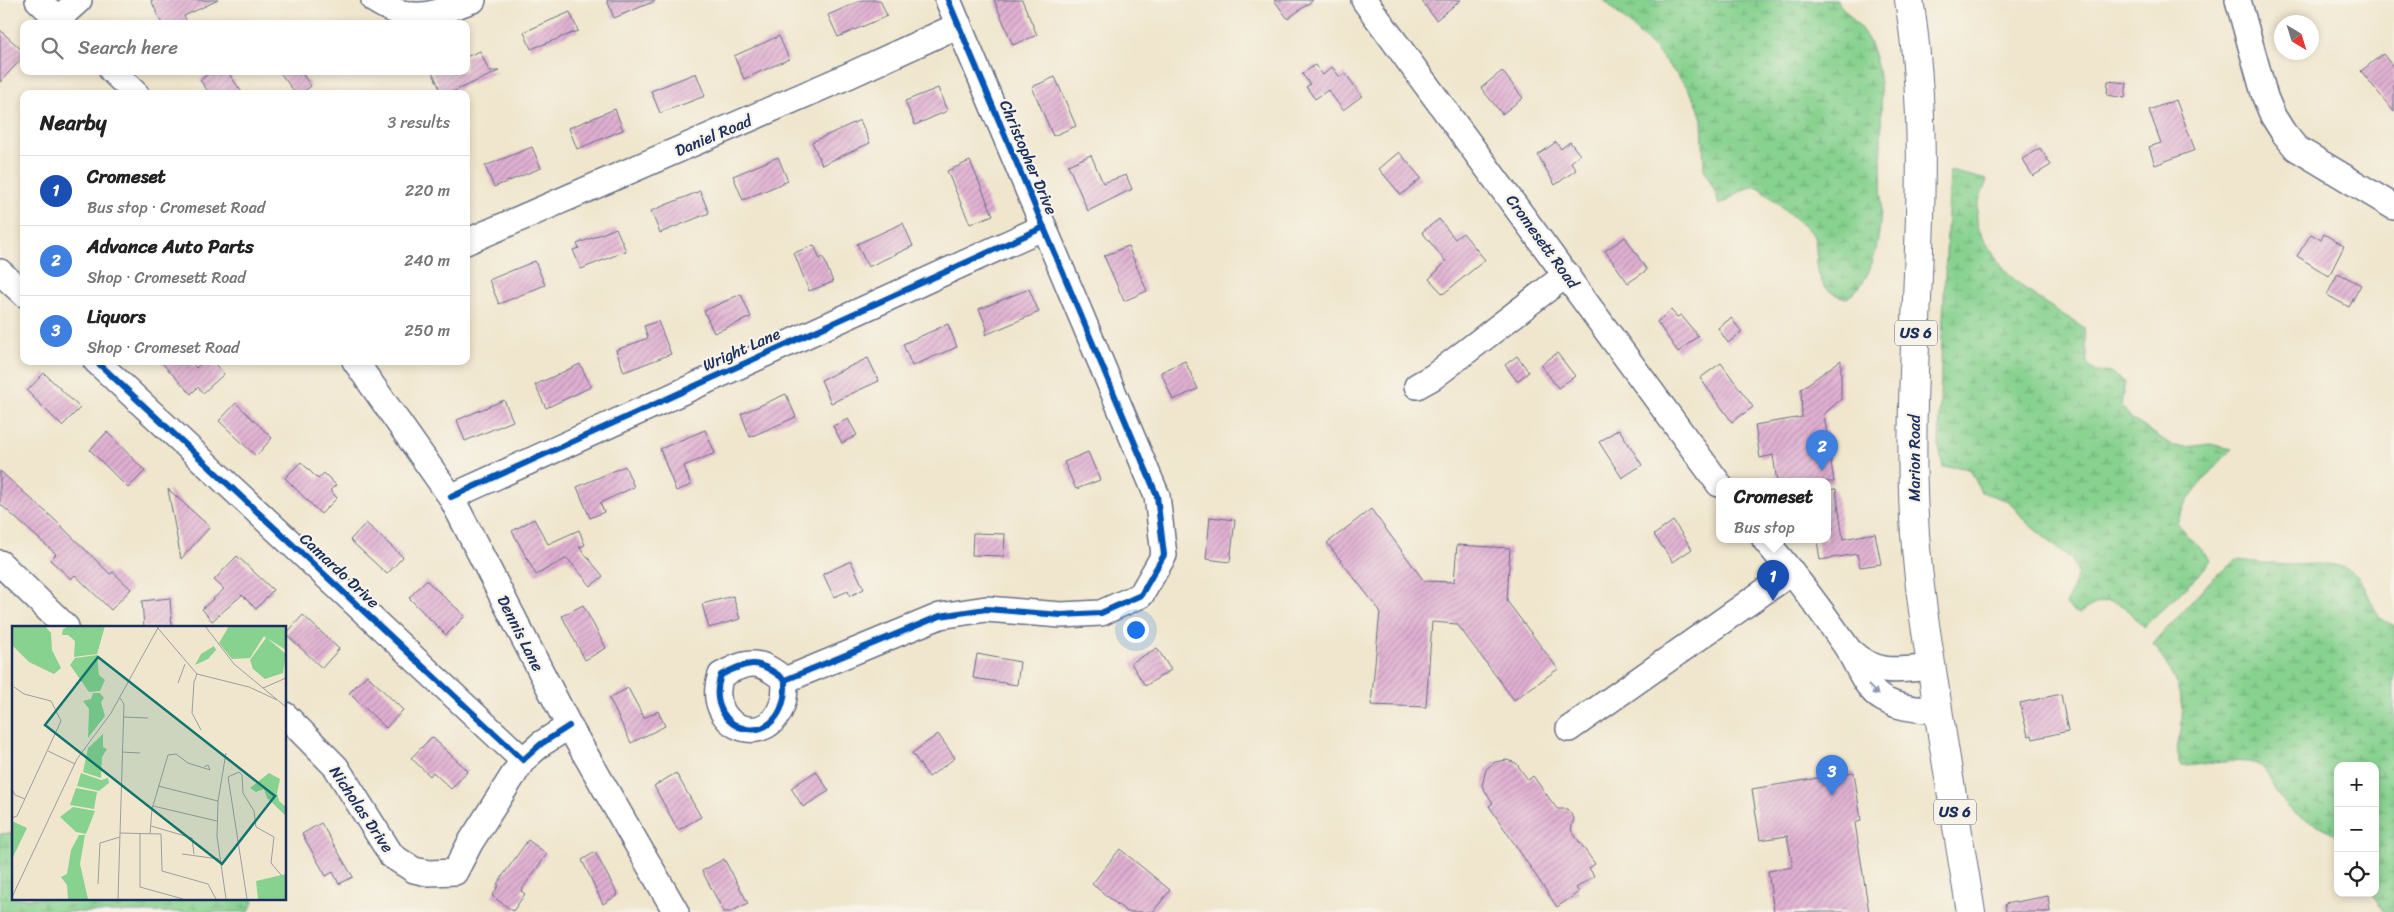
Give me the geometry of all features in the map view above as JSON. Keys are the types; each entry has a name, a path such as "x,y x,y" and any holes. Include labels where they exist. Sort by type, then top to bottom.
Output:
{"main road":[{"name":"Marion Road","path":"1909,0 1918,85 1920,185 1914,414 1915,533 1931,667 1971,912"}],"street":[{"path":"38,0 60,20"},
{"path":"62,20 79,0"},
{"path":"374,0 408,15 425,16 473,0"},
{"name":"Christopher Drive","path":"785,680 940,616 986,609 1061,616 1101,613 1141,595 1164,555 1157,496 948,0"},
{"name":"Cromesett Road","path":"1364,0 1568,274 1716,480"},
{"path":"2238,0 2265,97 2272,116 2283,132 2299,150 2394,207"},
{"name":"Daniel Road","path":"470,240 848,76 959,25"},
{"path":"116,75 132,90"},
{"name":"Wright Lane","path":"451,497 1044,227"},
{"path":"0,272 20,290"},
{"path":"1417,386 1433,377 1568,274"},
{"name":"Camardo Drive","path":"100,365 523,760"},
{"name":"Dennis Lane","path":"357,365 451,497 569,726 676,912"},
{"path":"1768,543 1792,572 1848,648 1869,686 1883,699 1904,708 1938,711"},
{"path":"0,562 65,626"},
{"path":"1569,729 1792,572"},
{"path":"1848,648 1863,663 1871,667 1896,671 1931,667"},
{"name":"Nicholas Drive","path":"286,716 336,767 392,856 414,870 428,873 455,872 470,843 523,760"},
{"path":"523,760 541,744 569,726"}],"green space":[{"path":"1604,0 1836,0 1866,35 1876,61 1880,85 1881,207 1876,250 1870,270 1860,286 1847,298 1836,295 1828,290 1823,283 1817,266 1815,236 1760,188 1755,187 1744,190 1719,205 1715,191 1704,169 1702,119 1697,104 1687,87 1655,49"},
{"path":"1950,171 1987,180 1977,211 1977,221 1986,243 1999,263 2021,285 2044,303 2084,328 2087,363 2092,370 2110,373 2125,382 2121,406 2132,419 2173,446 2187,447 2210,444 2232,449 2193,492 2177,523 2211,560 2198,576 2143,627 2129,611 2115,602 2107,601 2080,613 2073,612 2066,605 2078,573 2072,560 2026,522 2009,501 1981,492 1970,469 1943,467 1939,447 1941,361"},
{"path":"2237,560 2271,564 2338,566 2352,572 2358,578 2379,616 2394,625 2394,912 2385,912 2374,897 2379,897 2379,762 2334,762 2334,834 2288,808 2278,795 2264,769 2258,765 2238,761 2182,766 2178,753 2182,727 2181,699 2170,671 2153,644 2214,577"},
{"path":"12,833 12,900 253,900 249,912 0,912 0,834"}],"building":[{"path":"151,0 218,0 184,16 186,20 160,20"},
{"path":"607,0 655,0 655,1 614,18"},
{"path":"862,0 880,0 887,16 838,37 828,15"},
{"path":"994,0 1022,0 1037,35 1013,45"},
{"path":"1274,0 1313,0 1288,19"},
{"path":"1421,0 1461,0 1436,20"},
{"path":"570,12 578,31 531,49 524,32"},
{"path":"0,30 20,48 20,60 0,82"},
{"path":"779,36 789,59 744,79 734,56"},
{"path":"480,51 489,71 499,71 457,90 440,90 434,75 470,75 470,55"},
{"path":"2383,54 2394,68 2394,112 2361,71"},
{"path":"1315,65 1323,75 1332,67 1340,77 1345,73 1362,96 1343,110 1328,90 1315,99 1306,87 1310,84 1302,74"},
{"path":"1502,71 1523,98 1502,114 1481,88"},
{"path":"696,73 705,96 660,113 651,91"},
{"path":"207,75 230,75 240,90 207,90 200,80"},
{"path":"282,75 303,75 311,86 306,90 293,90"},
{"path":"1055,77 1076,126 1053,136 1032,87"},
{"path":"2108,81 2127,83 2125,98 2107,95"},
{"path":"938,88 947,111 915,125 905,101"},
{"path":"2176,100 2195,150 2155,165 2149,147 2161,143 2149,110"},
{"path":"615,109 623,130 577,149 569,128"},
{"path":"860,120 870,143 822,165 812,142"},
{"path":"1556,142 1561,149 1570,142 1580,155 1571,162 1576,170 1555,185 1538,155"},
{"path":"532,147 541,168 494,187 485,166"},
{"path":"2040,148 2051,165 2033,176 2022,159"},
{"path":"1399,152 1421,178 1401,195 1379,169"},
{"path":"1091,155 1103,183 1126,175 1132,189 1088,211 1068,165"},
{"path":"778,157 788,181 743,200 733,176"},
{"path":"970,161 993,215 970,224 947,171"},
{"path":"700,191 709,213 660,233 651,211"},
{"path":"1439,219 1455,239 1463,233 1485,260 1443,294 1429,279 1446,262 1422,232"},
{"path":"903,223 913,246 868,267 857,244"},
{"path":"616,228 626,251 581,269 573,250 579,248 577,244"},
{"path":"2311,234 2321,240 2324,234 2344,246 2329,276 2297,256"},
{"path":"1625,237 1647,270 1628,283 1605,251"},
{"path":"814,245 820,259 823,257 833,282 809,291 794,253"},
{"path":"1128,246 1147,291 1124,301 1104,256"},
{"path":"535,261 545,285 499,304 489,280"},
{"path":"2338,273 2361,285 2349,307 2327,295"},
{"path":"1029,289 1039,312 985,335 987,328 979,309"},
{"path":"741,294 751,317 714,333 704,311"},
{"path":"1671,310 1677,317 1681,315 1698,336 1678,352 1657,322"},
{"path":"1731,318 1742,332 1728,343 1718,328"},
{"path":"658,321 671,354 624,372 616,350 648,338 644,326"},
{"path":"948,324 957,347 912,366 903,344"},
{"path":"1557,353 1575,376 1558,388 1541,365"},
{"path":"1517,356 1529,372 1517,381 1505,365"},
{"path":"868,358 879,381 831,403 821,380"},
{"path":"1841,360 1841,399 1824,414 1834,482 1831,482 1831,478 1776,478 1773,455 1760,458 1755,425 1802,417 1801,389"},
{"path":"1185,361 1198,389 1173,400 1161,372"},
{"path":"1721,363 1753,407 1732,422 1700,378"},
{"path":"580,364 591,387 546,408 535,385"},
{"path":"164,365 193,365 196,368 199,365 216,365 224,374 203,393 198,387 191,394"},
{"path":"44,373 80,408 62,426 27,391"},
{"path":"786,394 796,417 750,437 741,414"},
{"path":"504,400 513,421 465,441 457,420"},
{"path":"236,403 272,438 256,456 219,421"},
{"path":"848,419 857,435 842,443 833,426"},
{"path":"1619,429 1642,465 1622,478 1599,442"},
{"path":"705,430 715,453 684,466 691,485 676,491 660,449"},
{"path":"107,432 145,471 128,488 90,450"},
{"path":"1088,452 1100,480 1076,489 1064,462"},
{"path":"301,462 318,479 324,473 336,485 330,490 337,498 321,514 285,478"},
{"path":"625,466 634,487 600,503 604,512 590,518 577,487"},
{"path":"0,471 55,520 110,574 113,572 131,589 111,610 75,575 71,579 50,560 56,554 0,504"},
{"path":"168,489 210,527 181,559"},
{"path":"1836,489 1843,539 1875,533 1881,564 1860,567 1857,554 1820,560 1817,543 1831,543 1831,490"},
{"path":"1371,509 1424,581 1454,582 1457,545 1510,548 1507,601 1558,669 1514,700 1457,624 1432,622 1426,707 1371,705 1380,611 1327,543"},
{"path":"1210,517 1235,520 1230,562 1206,559"},
{"path":"534,519 548,544 579,530 585,545 579,547 603,576 591,586 567,558 536,575 512,531"},
{"path":"1673,521 1692,549 1673,562 1654,535"},
{"path":"366,523 403,557 387,574 350,540"},
{"path":"973,533 1005,534 1004,556 972,555"},
{"path":"237,556 273,590 256,609 242,595 212,621 202,609 224,589 214,580"},
{"path":"851,561 864,589 850,596 848,591 834,597 823,574"},
{"path":"426,580 465,616 446,635 409,598"},
{"path":"733,596 740,619 709,628 702,604"},
{"path":"170,598 172,626 144,626 142,601"},
{"path":"583,605 606,648 585,660 562,616"},
{"path":"303,615 339,649 322,668 286,634"},
{"path":"1157,648 1171,670 1145,686 1131,663"},
{"path":"977,654 1020,662 1017,685 973,678"},
{"path":"367,675 403,710 386,728 349,693"},
{"path":"628,688 644,718 658,711 665,726 631,743 609,698"},
{"path":"2061,694 2068,731 2033,739 2032,735 2028,736 2020,703"},
{"path":"938,734 955,758 929,777 912,753"},
{"path":"432,737 468,771 451,789 433,772 430,776 411,758"},
{"path":"1507,760 1516,763 1528,780 1533,776 1557,809 1567,809 1574,818 1571,830 1595,864 1589,868 1594,876 1576,888 1579,892 1557,907 1489,806 1493,803 1482,786 1486,769 1495,762"},
{"path":"816,771 829,791 803,807 791,788"},
{"path":"1854,772 1861,821 1855,823 1869,912 1774,912 1768,871 1793,867 1787,836 1760,840 1752,789"},
{"path":"676,773 701,817 678,830 654,786"},
{"path":"321,823 353,877 339,884 333,872 326,876 302,834"},
{"path":"528,840 547,854 521,891 525,894 513,911 492,896 499,885 497,884"},
{"path":"1120,849 1170,890 1153,912 1127,912 1092,884"},
{"path":"595,852 618,895 603,904 582,860"},
{"path":"724,859 748,903 730,912 724,912 702,871"},
{"path":"2048,896 2050,912 2006,912 2005,904"}],"cycle path":[{"path":"785,680 782,704 773,720 761,728 746,729 733,723 723,712 718,696 721,675 740,666 747,664 761,665 785,680 940,616 986,609 1061,615 1101,613 1141,595 1164,555 1157,496 948,0"},
{"path":"451,497 1044,227"},
{"path":"100,365 523,760 541,744 569,726"}],"place":[{"name":"Advance Auto Parts","path":"1822,471"},
{"name":"Cromeset","path":"1773,601"},
{"name":"Liquors","path":"1832,796"}]}
